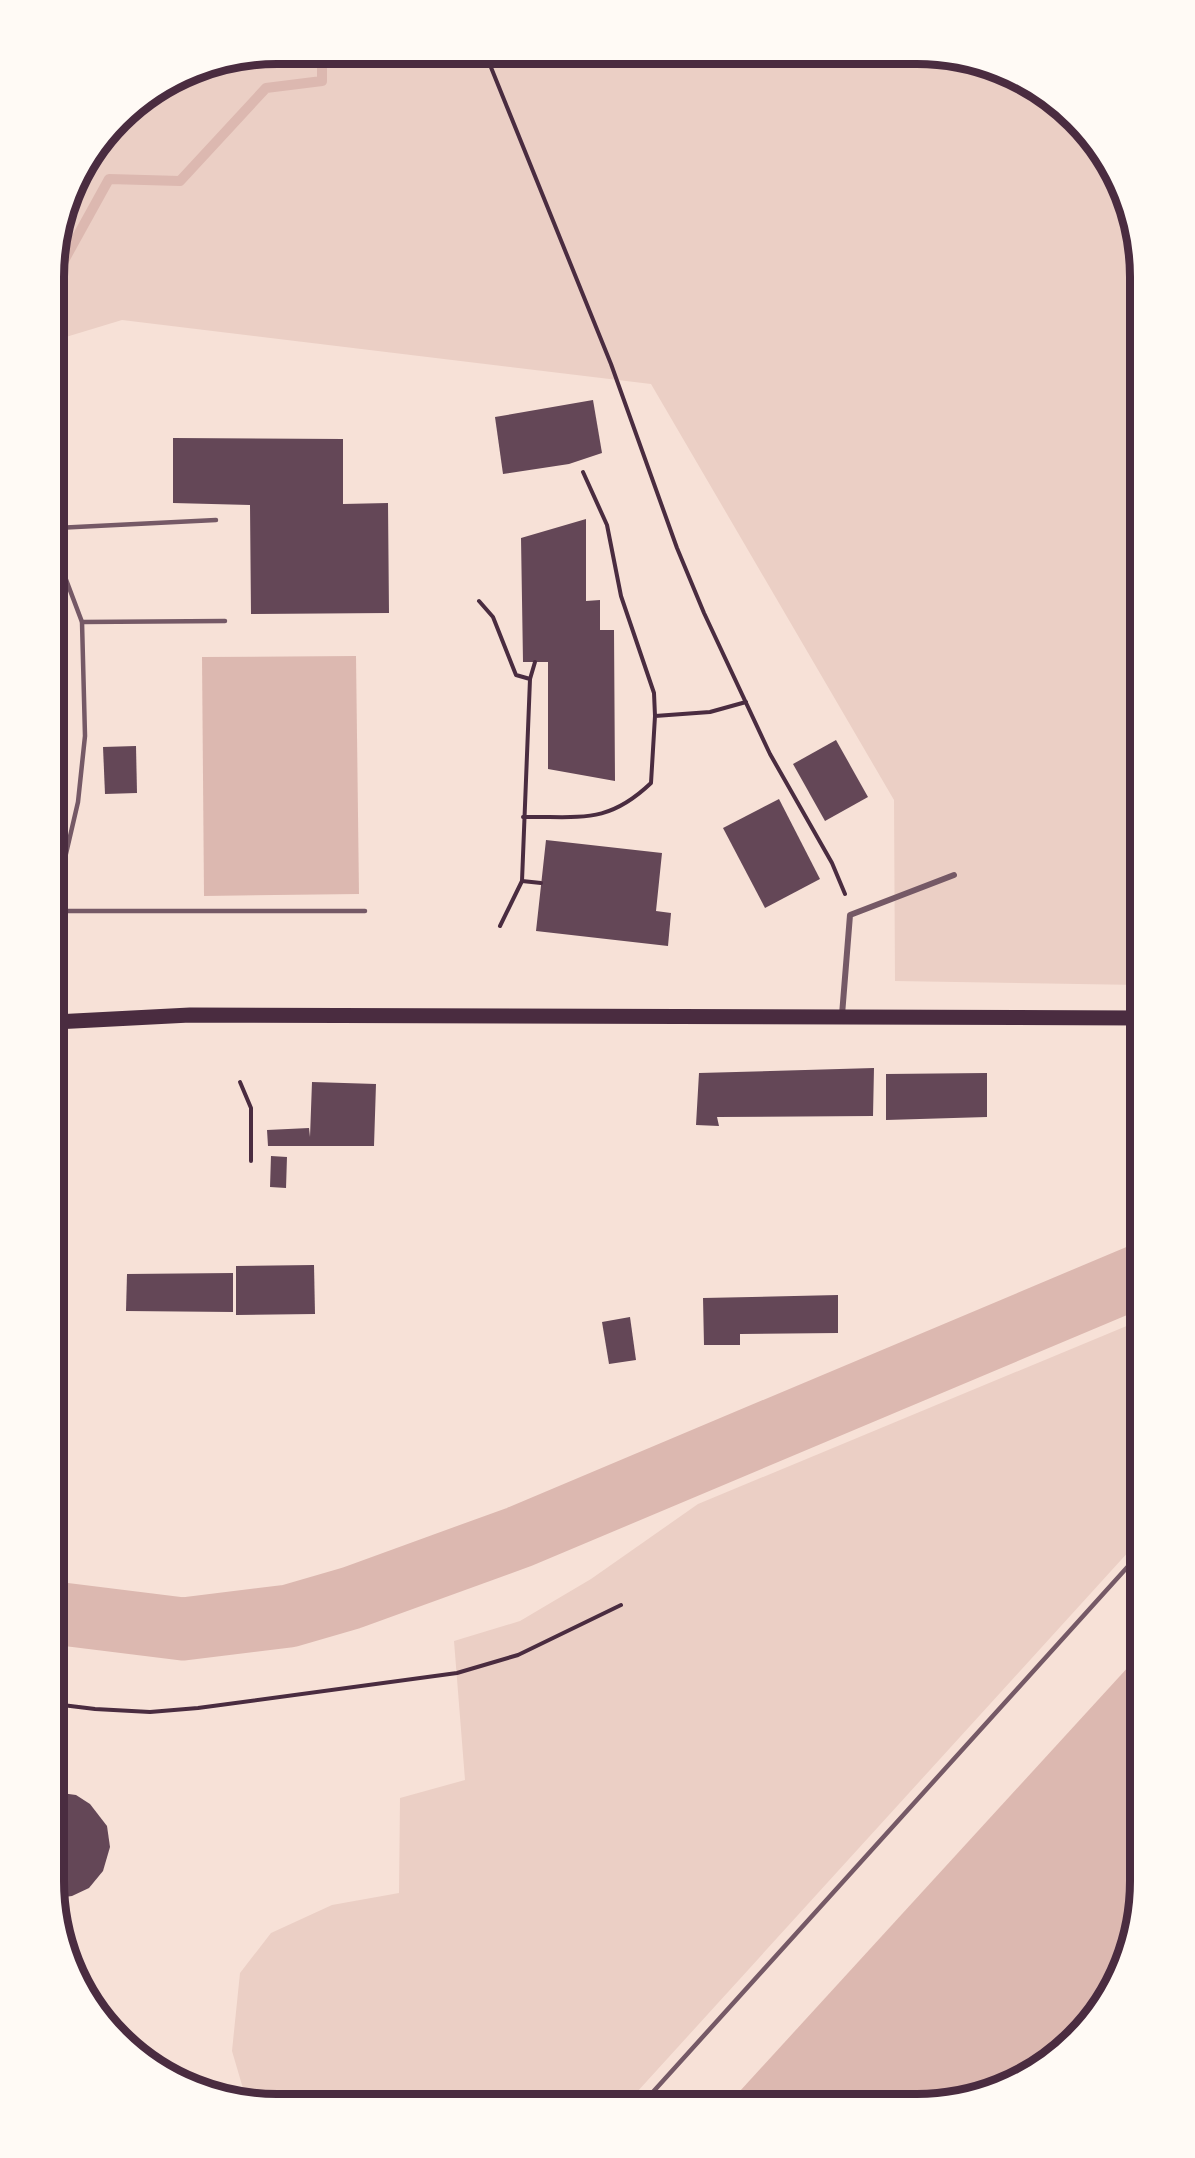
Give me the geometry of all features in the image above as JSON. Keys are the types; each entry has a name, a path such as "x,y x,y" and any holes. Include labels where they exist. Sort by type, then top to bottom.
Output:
{"main road":[{"path":"64,1022 190,1015 842,1015 1130,1018"}],"street":[{"path":"842,1015 850,915 954,875"}],"lane":[{"path":"64,528 216,520"},
{"path":"64,574 82,622 85,736 78,802 64,862"},
{"path":"82,622 225,621"},
{"path":"64,911 365,910"},
{"path":"651,2094 1130,1564"}],"path":[{"path":"490,65 611,364 677,548 770,754 832,863 845,893 850,915"},
{"path":"523,816 602,815 632,802 651,783 654,693 621,596 607,525 583,472"},
{"path":"478,601 493,617 516,675 530,679"},
{"path":"500,926 522,881 530,679 535,662"},
{"path":"655,716 710,712 746,702"},
{"path":"522,881 542,883"},
{"path":"240,1082 251,1108 251,1161"},
{"path":"64,1705 150,1712 457,1673 518,1655 621,1605"}],"shaded area":[{"path":"917,64 945,66 986,76 1012,86 1036,100 1078,137 1095,159 1109,183 1119,209 1129,250 1130,985 895,981 894,800 651,384 122,320 64,338 66,250 76,209 86,183 100,159 117,137 137,117 159,100 183,86 223,72 264,65"},
{"path":"356,656 359,894 204,896 202,657"},
{"path":"1130,1325 1130,1550 635,2094 278,2094 244,2091 232,2051 240,1973 271,1933 332,1905 399,1893 400,1798 465,1780 454,1641 520,1621 591,1579 698,1504"},
{"path":"1130,1665 1129,1908 1119,1949 1109,1975 1095,1999 1078,2021 1036,2058 1012,2072 986,2082 945,2092 737,2094"}],"building":[{"path":"593,400 602,453 569,464 503,474 495,417"},
{"path":"173,438 343,439 343,504 388,503 389,613 251,614 250,505 173,503"},
{"path":"586,519 586,601 600,600 600,630 614,630 615,781 548,769 548,662 523,662 521,538"},
{"path":"836,740 868,797 825,821 793,764"},
{"path":"136,746 137,793 105,794 103,747"},
{"path":"779,799 820,879 765,908 723,828"},
{"path":"546,840 662,853 656,911 671,913 668,946 536,931"},
{"path":"874,1068 873,1116 717,1117 719,1126 696,1125 699,1073"},
{"path":"987,1073 987,1117 886,1120 886,1074"},
{"path":"312,1082 376,1084 374,1146 268,1146 267,1130 309,1128 310,1137"},
{"path":"271,1156 287,1157 286,1188 270,1187"},
{"path":"314,1265 315,1314 236,1315 236,1266"},
{"path":"233,1273 233,1312 126,1311 127,1274"},
{"path":"838,1295 838,1333 740,1334 740,1345 704,1345 703,1298"},
{"path":"630,1317 636,1360 609,1364 602,1322"},
{"path":"64,1793 76,1795 90,1804 107,1826 110,1847 103,1871 89,1888 65,1897"}],"waterway":[{"path":"65,258 109,179 180,181 266,88 322,81 322,65"},
{"path":"64,1614 183,1629 289,1616 351,1598 519,1537 1130,1280"}]}
